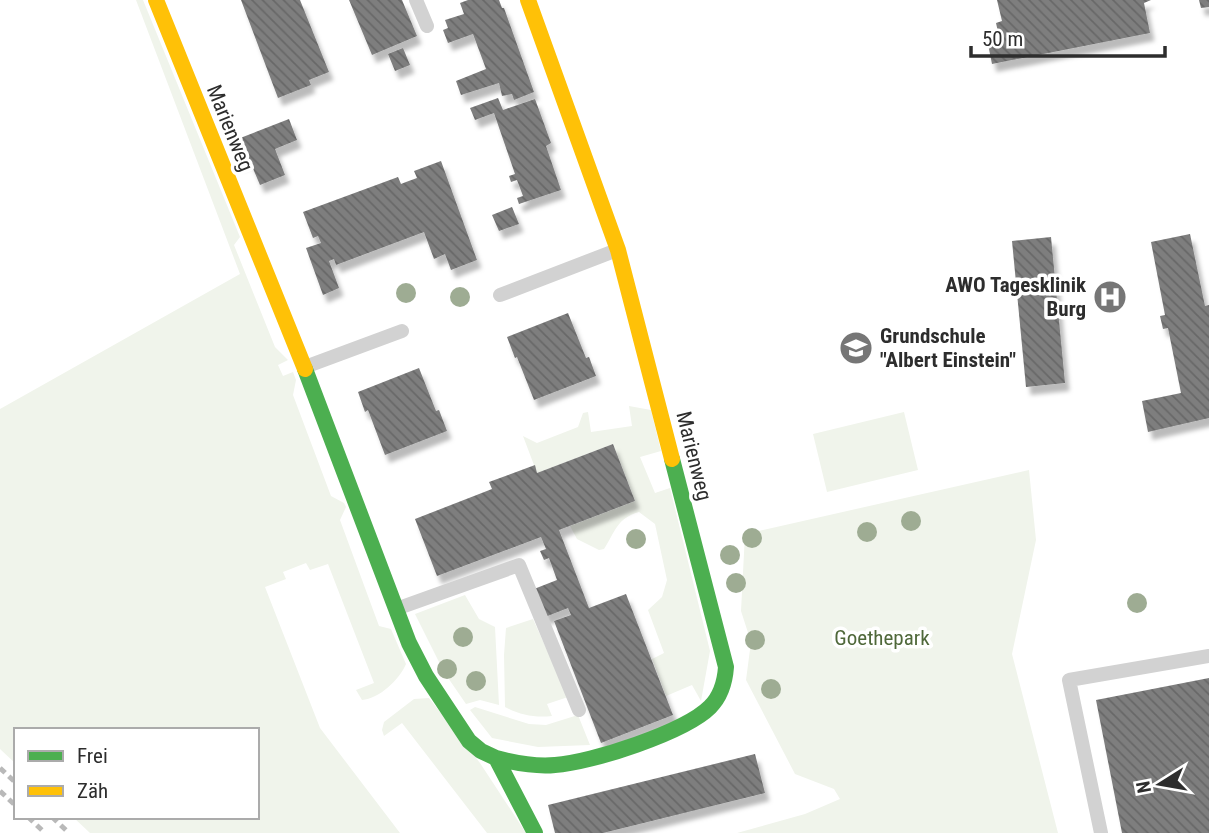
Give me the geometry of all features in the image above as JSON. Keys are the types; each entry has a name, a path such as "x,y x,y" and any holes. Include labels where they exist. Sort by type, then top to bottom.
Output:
{"street":[{"name":"Marienweg","path":"156,0 304,368 395,610 426,676 469,741 481,751 496,758 538,766 561,765 607,753 687,723 713,704 725,679 726,667 618,250 528,0"},
{"name":"Marienweg","path":"496,758 535,833"}],"lane":[{"path":"416,0 427,26"},
{"path":"500,295 618,250"},
{"path":"304,368 402,331"},
{"path":"395,610 519,565 579,710"},
{"path":"1101,833 1069,680 1209,656"}],"green space":[{"path":"136,0 143,0 240,237 234,245 275,347 288,360 278,365 283,376 293,372 296,380 293,395 331,496 346,507 340,520 379,626 391,629 406,664 388,687 369,699 362,700 356,690 374,683 328,564 310,570 306,563 283,572 286,579 265,587 320,728 400,833 90,833 75,819 259,819 259,728 14,728 14,762 0,749 0,409 240,274"},
{"path":"629,406 651,410 661,451 640,457 655,493 670,488 710,651 701,701 692,685 666,696 652,659 664,653 648,610 662,597 667,580 655,524 639,512 631,515 617,526 604,549 599,550 577,539 570,526 635,501 613,444 537,473 523,436 537,443 578,427 583,413 588,412 591,432 632,426"},
{"path":"904,412 918,470 827,492 813,434"},
{"name":"Goethepark","path":"1029,470 1036,540 1012,654 1058,833 737,833 805,814 840,799 834,789 795,774 746,680 751,642 741,611 745,534"},
{"path":"465,595 479,619 495,627 499,705 480,700 466,704 444,672 415,614"},
{"path":"533,619 568,697 547,704 552,716 528,715 505,707 506,628"},
{"path":"429,698 480,763 526,833 487,833 402,723 384,736 384,722 414,699"},
{"path":"475,707 529,724 546,725 578,715 590,745 538,747 492,738 470,710"}],"building":[{"path":"241,0 300,0 329,72 309,80 311,85 278,98"},
{"path":"349,0 402,0 417,36 372,55"},
{"path":"468,0 499,0 534,92 514,100 512,94 502,96 499,83 461,95 456,81 486,69 473,34 448,43 443,30 448,28 445,20 464,14 460,3"},
{"path":"997,0 1151,0 1144,3 1150,33 992,64 986,34 998,32 996,23 1002,21"},
{"path":"1199,0 1209,0 1209,7 1201,8"},
{"path":"403,48 410,65 395,71 388,54"},
{"path":"498,98 503,110 535,99 551,143 546,146 561,190 519,204 517,198 523,196 517,180 511,182 509,176 515,174 494,113 475,120 470,108"},
{"path":"289,119 297,140 275,149 285,175 260,185 249,159 238,163 230,142"},
{"path":"441,161 477,260 451,270 445,254 434,259 424,232 336,265 334,259 329,261 339,288 323,295 306,248 321,243 318,236 313,238 303,212 398,177 401,184 417,178 414,171"},
{"path":"512,207 519,224 499,231 492,215"},
{"path":"1190,234 1205,306 1209,305 1209,418 1148,432 1142,401 1181,393 1168,328 1163,329 1160,316 1165,315 1151,242"},
{"path":"1051,237 1065,383 1026,387 1012,241"},
{"path":"568,313 596,376 534,400 507,337"},
{"path":"419,368 447,431 385,455 368,410 365,412 358,392"},
{"path":"613,444 635,501 559,530 589,608 626,594 673,715 601,743 554,621 571,615 568,608 545,617 534,589 557,580 549,558 544,560 540,551 546,549 541,537 437,576 415,519 492,489 489,482 535,465 537,473"},
{"path":"1209,678 1209,833 1122,833 1096,700"},
{"path":"755,754 765,793 603,833 555,833 548,805"}],"railway":[{"path":"0,768 14,781"},
{"path":"0,791 14,804"},
{"path":"30,819 45,833"},
{"path":"54,819 69,833"}],"traffic: fast":[{"path":"305,369 409,643 426,676 469,741 496,758 535,833"},
{"path":"496,758 540,765 591,759 637,745 698,717 720,693 726,667 672,459"}],"traffic: slow":[{"path":"156,0 305,369"},
{"path":"528,0 618,250 672,459"}],"place":[{"name":"AWO Tagesklinik Burg","path":"1110,297"},
{"name":"Grundschule \"Albert Einstein\"","path":"856,348"}]}
